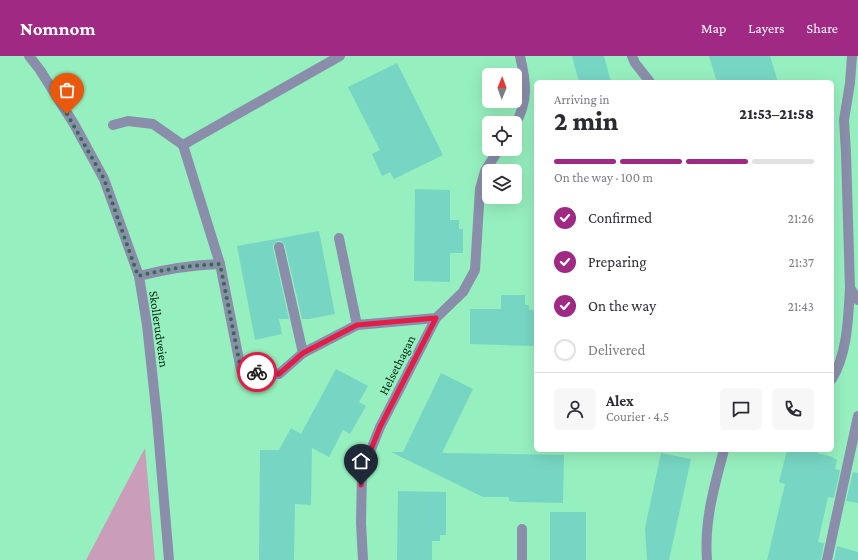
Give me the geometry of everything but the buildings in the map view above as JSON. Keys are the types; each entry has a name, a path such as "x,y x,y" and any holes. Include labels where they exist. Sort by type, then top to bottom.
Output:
{"street":[{"name":"Skollerudveien","path":"29,56 40,70 74,124 104,179 138,276 147,325 157,418 169,560"},
{"path":"183,145 340,56"},
{"path":"519,116 525,102 526,84 520,56"},
{"path":"632,56 635,63 648,80"},
{"path":"834,375 838,368 847,328 850,288 844,120 850,83 852,56"},
{"path":"113,125 128,120 153,124 183,145 220,264 241,370 279,374 303,353 357,325 436,318"},
{"name":"Helsethagan","path":"363,560 361,522 362,472 380,427 436,318 463,292 475,270 480,189 485,171 495,156"},
{"path":"339,238 357,325"},
{"path":"279,247 303,353"},
{"path":"138,276 193,265 220,264"},
{"path":"850,288 858,300"},
{"path":"827,560 858,416"},
{"path":"707,560 707,520 724,452"},
{"path":"522,529 522,560"}],"shaded area":[{"path":"145,448 155,560 86,560"}],"way so far":[{"path":"67,114 104,179 138,276 193,265 220,264 241,370 257,372"}],"route":[{"path":"257,372 279,374 303,353 357,325 436,318 380,427 362,472 361,485"}]}
